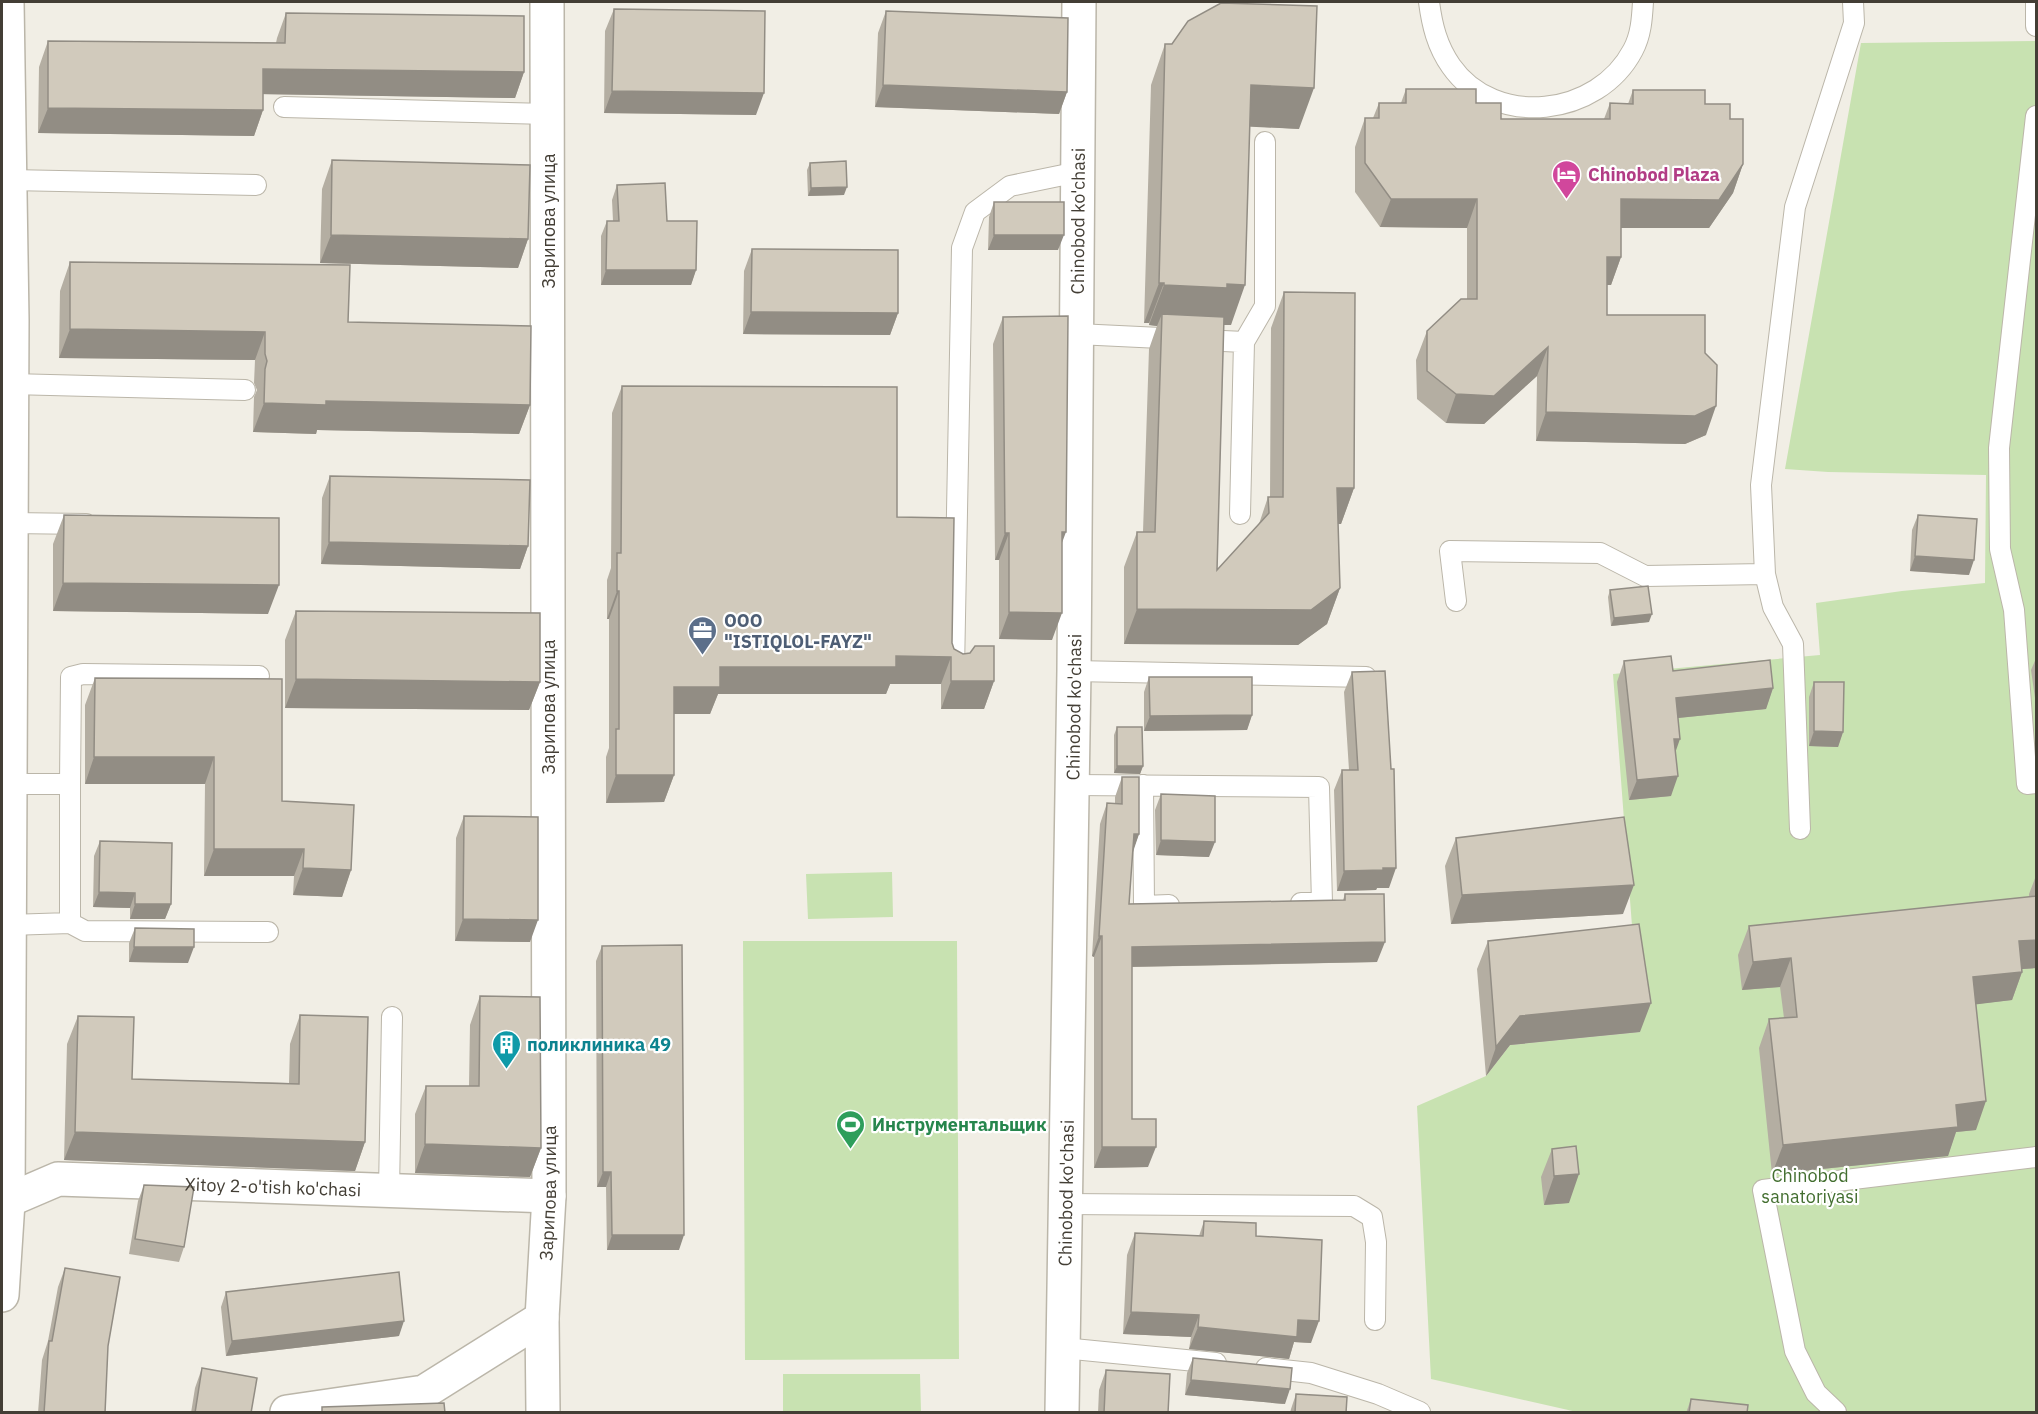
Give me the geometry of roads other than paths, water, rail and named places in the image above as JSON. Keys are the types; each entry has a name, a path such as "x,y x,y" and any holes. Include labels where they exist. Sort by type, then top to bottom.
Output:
{"street":[{"path":"2,1295 10,784 11,384 7,320 10,180 7,2"},
{"name":"Зарипова улица","path":"543,1413 542,1318 549,1196 547,2"},
{"name":"Chinobod ko'chasi","path":"1062,1413 1073,785 1079,2"},
{"name":"Xitoy 2-o'tish ko'chasi","path":"5,1203 58,1179 549,1196"},
{"path":"288,1413 424,1392 542,1318"}],"lane":[{"path":"1429,2 1431,19 1439,45 1460,76 1478,91 1496,100 1515,106 1542,109 1569,103 1613,77 1633,49 1642,21 1643,2"},
{"path":"1800,829 1793,644 1773,607 1765,574 1761,484 1795,207 1854,22 1853,2"},
{"path":"2037,2 2037,26"},
{"path":"284,107 548,114"},
{"path":"2037,116 1999,448 2000,549 2014,610 2027,783 2037,783"},
{"path":"1240,514 1244,342 1264,306 1265,142"},
{"path":"954,670 962,248 975,212 1010,186 1078,172"},
{"path":"10,180 256,185"},
{"path":"1077,334 1244,342"},
{"path":"11,384 245,390"},
{"path":"10,523 101,525"},
{"path":"1456,601 1450,551 1600,553 1645,576 1765,574"},
{"path":"1074,671 1366,677"},
{"path":"70,923 71,677 83,674 259,676"},
{"path":"10,784 70,784"},
{"path":"1073,785 1319,787 1322,903"},
{"path":"1143,785 1144,906 1192,905"},
{"path":"1287,903 1345,902"},
{"path":"9,925 70,923 85,931 268,932"},
{"path":"389,1191 392,1017"},
{"path":"1836,1413 1816,1393 1795,1351 1763,1190 2037,1157"},
{"path":"1065,1204 1354,1206 1372,1217 1376,1242 1375,1320"},
{"path":"1063,1348 1229,1365"},
{"path":"1252,1367 1311,1373 1378,1394 1420,1413"}],"place":[{"name":"Chinobod Plaza","path":"1567,200"},
{"name":"ООО \"ISTIQLOL-FAYZ\"","path":"703,656"},
{"name":"поликлиника 49","path":"506,1070"},
{"name":"Инструментальщик","path":"851,1150"}],"park label":[{"name":"Chinobod sanatoriyasi","path":"1810,1185"}]}
